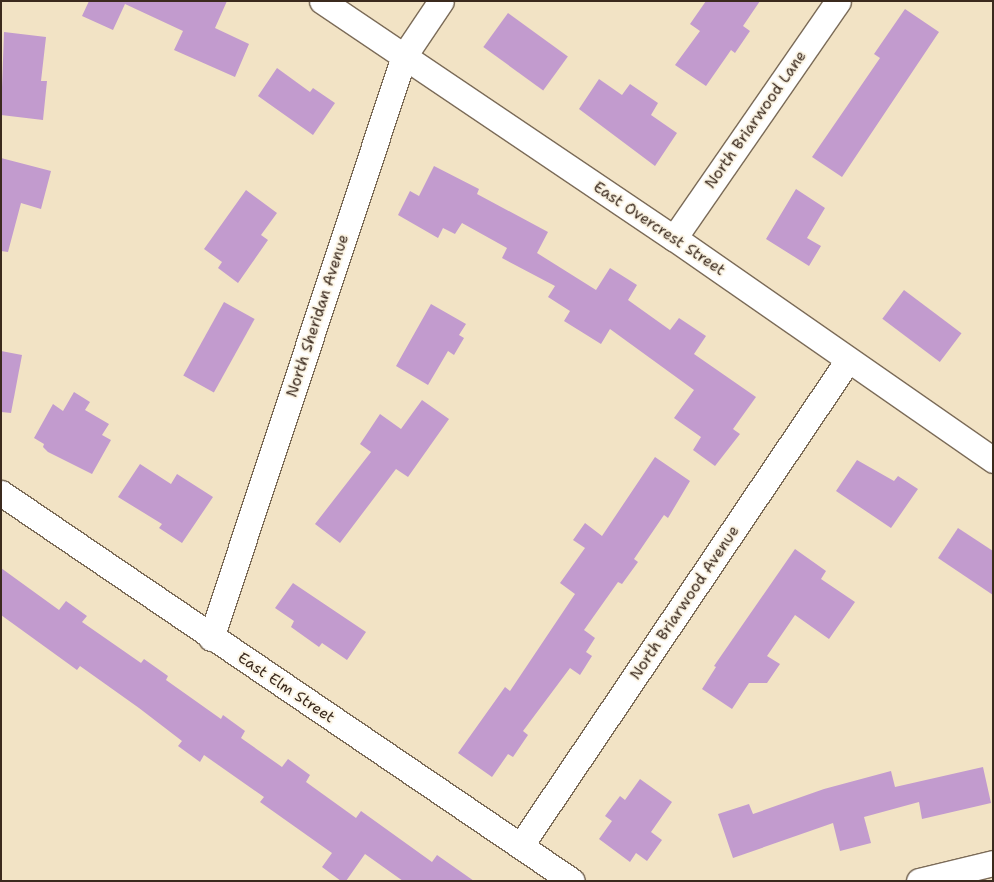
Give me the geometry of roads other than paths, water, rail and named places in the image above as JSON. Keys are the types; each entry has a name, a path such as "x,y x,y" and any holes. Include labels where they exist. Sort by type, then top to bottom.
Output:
{"street":[{"name":"East Overcrest Street","path":"322,1 674,238 848,360 990,453"},
{"name":"North Sheridan Avenue","path":"211,638 404,56 441,1"},
{"name":"North Briarwood Lane","path":"674,238 838,1"},
{"name":"North Briarwood Avenue","path":"521,845 848,360"},
{"name":"East Elm Street","path":"1,493 211,638 572,881"},
{"path":"919,881 993,864"}]}
